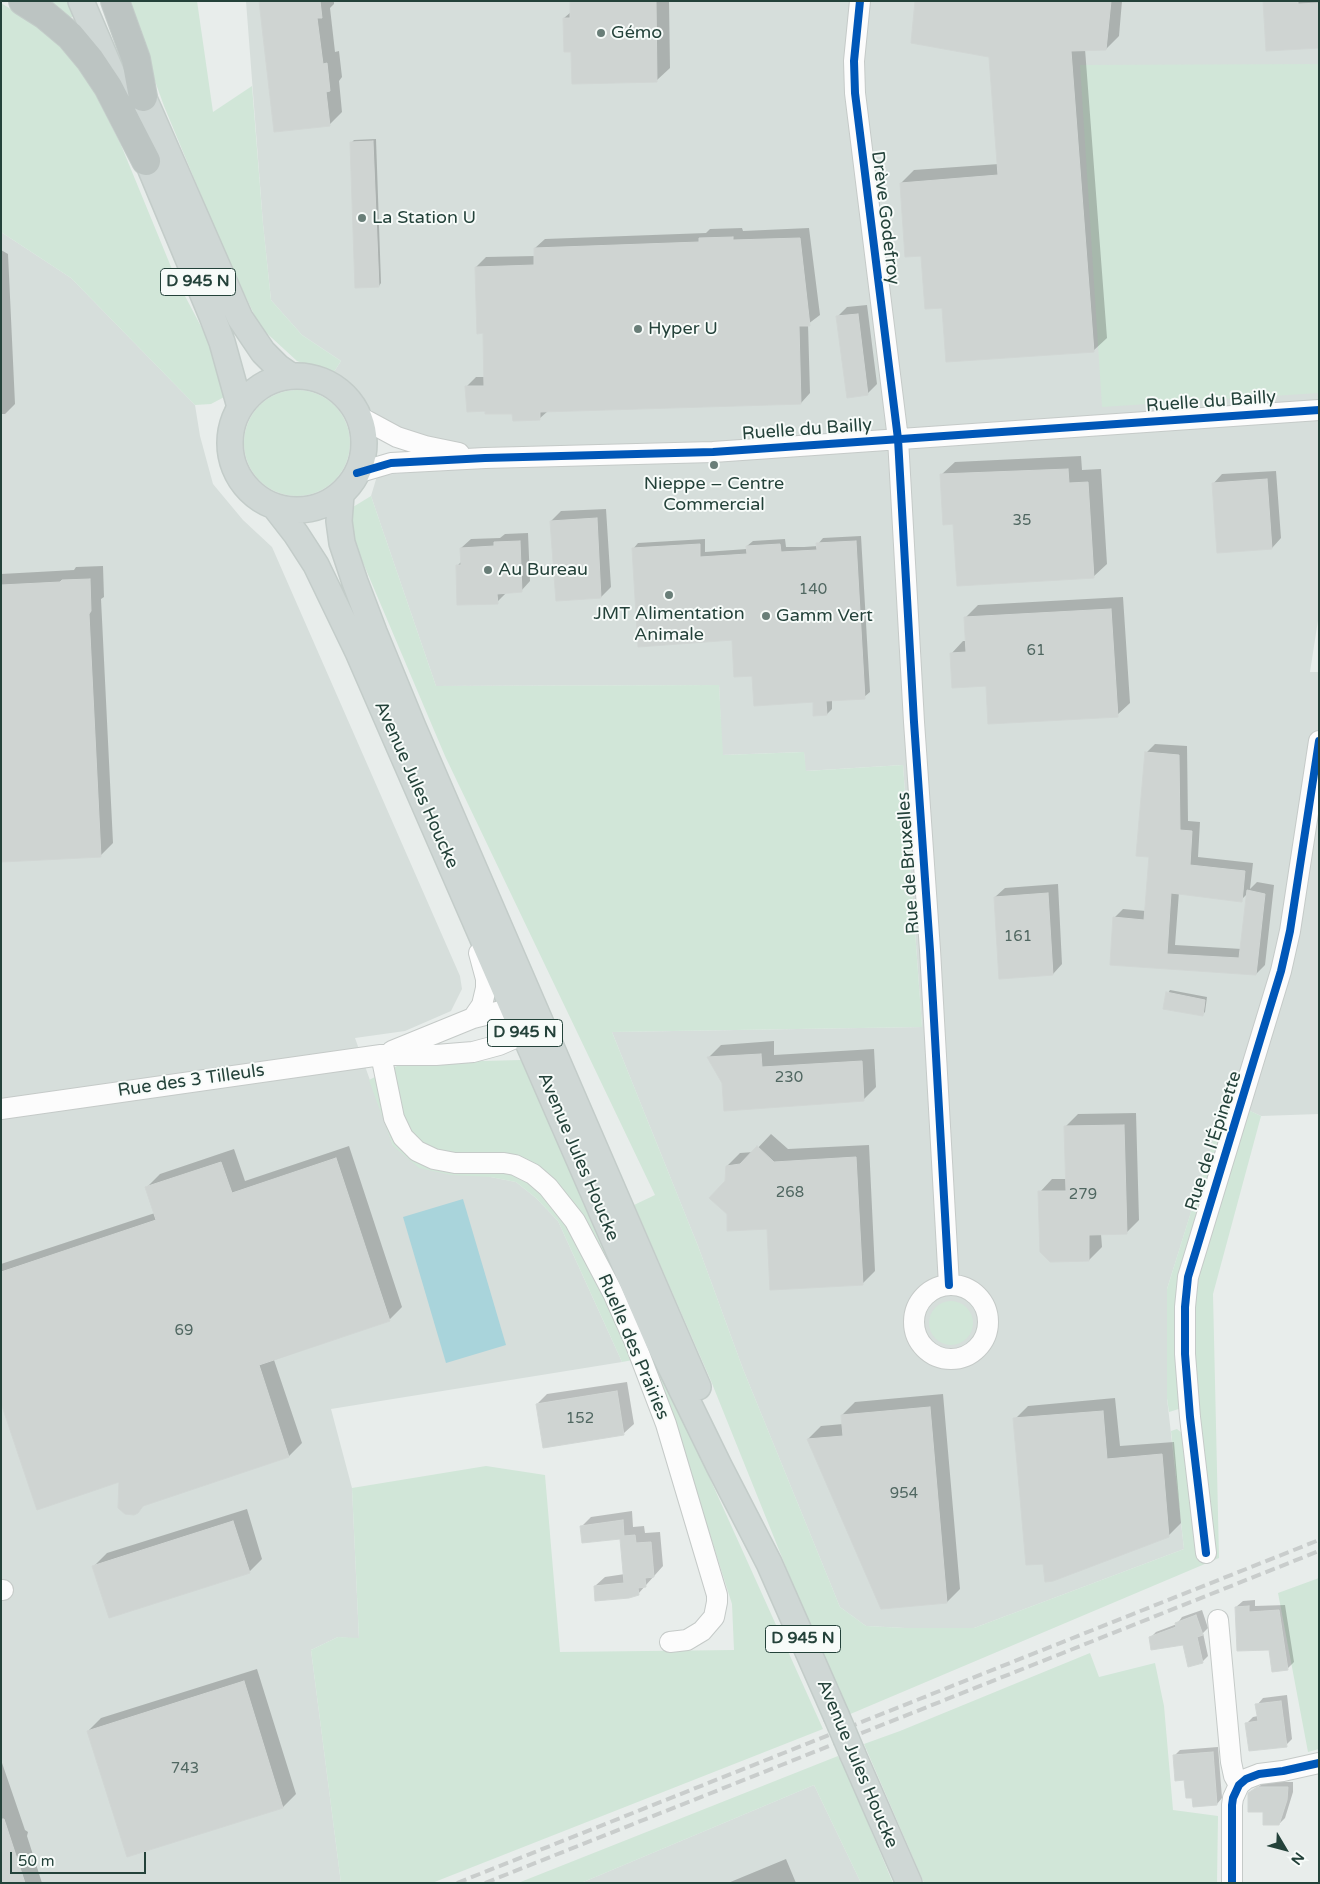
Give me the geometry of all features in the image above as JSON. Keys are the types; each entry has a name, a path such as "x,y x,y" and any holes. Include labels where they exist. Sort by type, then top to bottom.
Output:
{"highway":[{"path":"23,1 45,15 63,30 90,60 108,87 146,161"},
{"path":"115,1 136,59 143,97"}],"main road":[{"name":"D 945 N","path":"82,1 110,66 146,161 212,316 222,342 240,407"},
{"name":"D 945 N","path":"101,1 240,318 264,352 278,367 291,376"},
{"path":"291,376 319,379 336,388 350,401 360,417 365,441 363,458 357,473 341,495 326,504 310,510 292,511 275,507 257,498 240,479 230,451 232,426 240,407 262,386 291,376"},
{"name":"Avenue Jules Houcke","path":"341,495 339,510 340,531 355,582 529,1020"},
{"name":"Avenue Jules Houcke","path":"275,507 296,534 326,586 358,652 454,872 529,1020 738,1480 769,1563 908,1883"}],"street":[{"name":"Drève Godefroy","path":"860,1 854,61 855,93 898,439"},
{"name":"Ruelle du Bailly","path":"357,473 391,463 486,458 696,452 1319,410"},
{"name":"Ruelle du Bailly","path":"360,417 384,432 402,439 425,446 486,458"},
{"name":"Rue de Bruxelles","path":"898,439 949,1286"},
{"name":"Rue de l'Épinette","path":"1206,1553 1189,1402 1184,1324 1186,1291 1196,1246 1246,1090 1281,971 1290,931 1319,741"},
{"path":"454,872 464,914 482,959 486,979 485,997 473,1018"},
{"name":"Rue des 3 Tilleuls","path":"380,1055 473,1018 529,1020"},
{"name":"Rue des 3 Tilleuls","path":"1,1109 380,1055 436,1055 472,1052 499,1045 529,1020"},
{"name":"Ruelle des Prairies","path":"380,1055 394,1118 410,1144 426,1156 444,1161 504,1163 523,1168 532,1174 548,1187 571,1216 613,1293 634,1340 666,1424 716,1595 717,1602 714,1617 702,1632 687,1640 670,1642"},
{"path":"1218,1620 1231,1762 1234,1776 1240,1785"},
{"path":"1232,1883 1232,1805 1233,1798 1240,1785 1246,1779 1259,1774 1319,1763"}],"shaded area":[{"path":"246,1 1319,1 1319,614 1310,672 1319,672 1319,1114 1261,1116 1226,1100 1167,1289 1167,1398 1184,1549 974,1628 866,1626 840,1607 743,1369 698,1246 612,1032 922,1027 903,765 805,771 804,752 722,755 719,685 436,686 371,496 377,476 411,472 407,432 374,413 353,391 332,375 341,361 302,335 271,300 263,224"},
{"path":"1,232 71,278 195,405 200,436 213,484 243,520 272,547 460,976 462,989 451,1011 405,1031 355,1038 393,1145 491,1177 516,1182 536,1198 558,1221 622,1362 331,1409 352,1488 359,1639 338,1637 311,1650 341,1883 1,1883"},
{"path":"814,1785 861,1883 581,1883"}],"green space":[{"path":"39,1 69,1 75,15 67,20"},
{"path":"126,1 197,1 213,112 252,86 271,300 302,335 341,361 332,375 297,361 260,327 225,253 164,106"},
{"path":"1,3 33,23 61,44 82,67 121,145 176,279 214,351 228,395 211,404 195,405 71,278 1,232"},
{"path":"1319,64 1319,393 1102,407 1080,65"},
{"path":"297,390 317,394 335,405 346,423 350,443 346,463 335,481 317,492 297,496 277,492 259,481 248,463 244,443 248,423 259,405 277,394"},
{"path":"371,496 436,686 719,685 723,755 804,752 806,771 903,765 922,1027 612,1032 698,1246 743,1369 840,1607 866,1626 974,1628 1184,1549 1171,1431 1177,1429 1183,1434 1191,1346 1193,1289 1248,1110 1261,1116 1213,1294 1219,1558 848,1715 804,1612 711,1381 634,1205 655,1195 445,756 353,539 353,507"},
{"path":"521,1060 823,1729 432,1883 341,1883 311,1650 338,1637 359,1638 352,1488 486,1466 545,1475 560,1652 734,1650 732,1604 686,1459 649,1357 622,1362 558,1221 536,1198 516,1182 491,1177 451,1175 419,1168 393,1146 369,1080 403,1063"},
{"path":"1226,1099 1236,1104 1189,1253 1182,1408 1169,1412 1167,1398 1167,1289"},
{"path":"951,1301 963,1305 969,1311 973,1323 969,1335 963,1341 951,1345 939,1341 933,1335 929,1323 933,1311 939,1305"},
{"path":"1319,1578 1319,1749 1308,1752 1278,1593"},
{"path":"1090,1653 1099,1677 1155,1663 1164,1706 1173,1810 1218,1816 1217,1883 924,1883 864,1744"},
{"path":"838,1756 844,1766 893,1883 861,1883 814,1785 581,1883 518,1883"}],"water":[{"path":"463,1199 506,1345 446,1363 403,1217"}],"building":[{"path":"259,1 320,1 322,18 317,18 323,64 327,63 330,91 326,92 330,126 274,132"},
{"path":"570,1 656,1 657,82 572,84 571,52 564,52 563,18 570,18"},
{"path":"915,1 1111,1 1106,50 1071,51 1094,352 946,362 942,308 925,309 921,256 905,257 900,183 998,175 989,57 911,43"},
{"path":"1263,1 1298,1 1298,4 1319,3 1319,48 1266,51"},
{"path":"373,141 379,287 355,288 350,142"},
{"name":"Hyper U","path":"733,237 733,240 800,238 810,326 799,326 801,404 540,412 540,420 513,421 512,414 485,414 485,411 467,412 465,386 484,386 483,333 477,334 475,267 534,265 534,248 699,242 699,238"},
{"path":"858,314 868,395 847,398 836,316"},
{"path":"1068,469 1069,483 1088,482 1094,578 957,586 953,524 943,525 940,474"},
{"path":"1267,479 1272,549 1217,553 1212,483"},
{"path":"597,518 601,598 556,601 550,521"},
{"name":"Au Bureau","path":"520,541 522,592 497,594 498,604 457,605 456,565 461,565 460,548 494,546 494,542"},
{"path":"856,541 865,699 826,701 827,715 813,716 813,702 754,706 752,676 734,677 732,640 638,647 632,548 700,544 700,557 747,554 746,546 780,544 781,552 817,550 816,543"},
{"path":"90,579 91,611 89,614 101,857 1,862 1,585"},
{"path":"1111,609 1118,717 988,724 986,686 952,688 950,653 966,652 964,617"},
{"path":"1145,752 1179,755 1180,830 1192,831 1190,865 1245,871 1242,902 1171,893 1167,954 1239,958 1247,890 1265,894 1256,975 1110,965 1113,917 1144,920 1149,857 1136,856"},
{"path":"1048,893 1053,975 999,979 994,897"},
{"path":"1166,992 1205,1000 1203,1016 1163,1009"},
{"path":"761,1054 762,1067 862,1061 864,1101 724,1111 722,1083 707,1057"},
{"path":"1124,1125 1127,1234 1089,1235 1089,1261 1050,1262 1040,1252 1038,1191 1066,1191 1064,1126"},
{"path":"757,1146 774,1162 856,1157 863,1285 770,1290 767,1229 727,1231 727,1214 709,1198 725,1181 726,1166 740,1164"},
{"path":"336,1158 390,1321 259,1365 289,1457 143,1506 134,1515 125,1514 118,1508 119,1482 37,1510 1,1403 1,1272 156,1220 145,1187 221,1162 232,1193"},
{"path":"617,1391 624,1435 543,1448 536,1404"},
{"path":"930,1407 947,1603 881,1609 807,1439 843,1436 841,1415"},
{"path":"1103,1411 1107,1459 1162,1454 1169,1537 1053,1581 1045,1582 1043,1564 1026,1565 1013,1418"},
{"path":"623,1520 624,1536 635,1535 636,1543 651,1542 654,1577 645,1578 646,1587 638,1588 639,1595 629,1598 595,1601 594,1586 624,1583 620,1539 582,1543 580,1526"},
{"path":"233,1521 250,1573 109,1618 92,1566"},
{"path":"1249,1606 1249,1612 1279,1610 1288,1670 1272,1672 1269,1650 1237,1651 1235,1607"},
{"path":"1196,1615 1203,1635 1197,1637 1203,1663 1188,1667 1183,1645 1151,1650 1149,1637 1176,1627 1175,1623"},
{"path":"244,1681 283,1808 127,1857 87,1731"},
{"path":"1281,1701 1287,1747 1249,1751 1245,1723 1258,1721 1255,1704"},
{"path":"1213,1752 1217,1805 1193,1807 1192,1798 1186,1798 1184,1780 1175,1781 1173,1755"},
{"path":"1257,1787 1288,1787 1287,1800 1279,1825 1263,1825 1263,1812 1248,1812 1248,1793"},
{"path":"1,1819 4,1819 25,1883 1,1883"}],"railway":[{"path":"457,1883 1319,1540"},
{"path":"485,1883 1319,1551"}],"cycle path":[{"path":"860,1 854,61 855,93 898,439 949,1285"},
{"path":"357,473 391,463 485,458 713,452 1319,410"},
{"path":"1206,1553 1190,1417 1185,1354 1185,1307 1188,1277 1281,971 1290,931 1319,741"},
{"path":"1232,1883 1232,1805 1239,1785 1246,1779 1259,1774 1319,1763"}],"place":[{"name":"Gémo","path":"601,33"},
{"name":"La Station U","path":"362,218"},
{"name":"Hyper U","path":"638,329"},
{"name":"Nieppe – Centre Commercial","path":"714,465"},
{"name":"Au Bureau","path":"488,570"},
{"name":"JMT Alimentation Animale","path":"669,595"},
{"name":"Gamm Vert","path":"766,616"}]}
